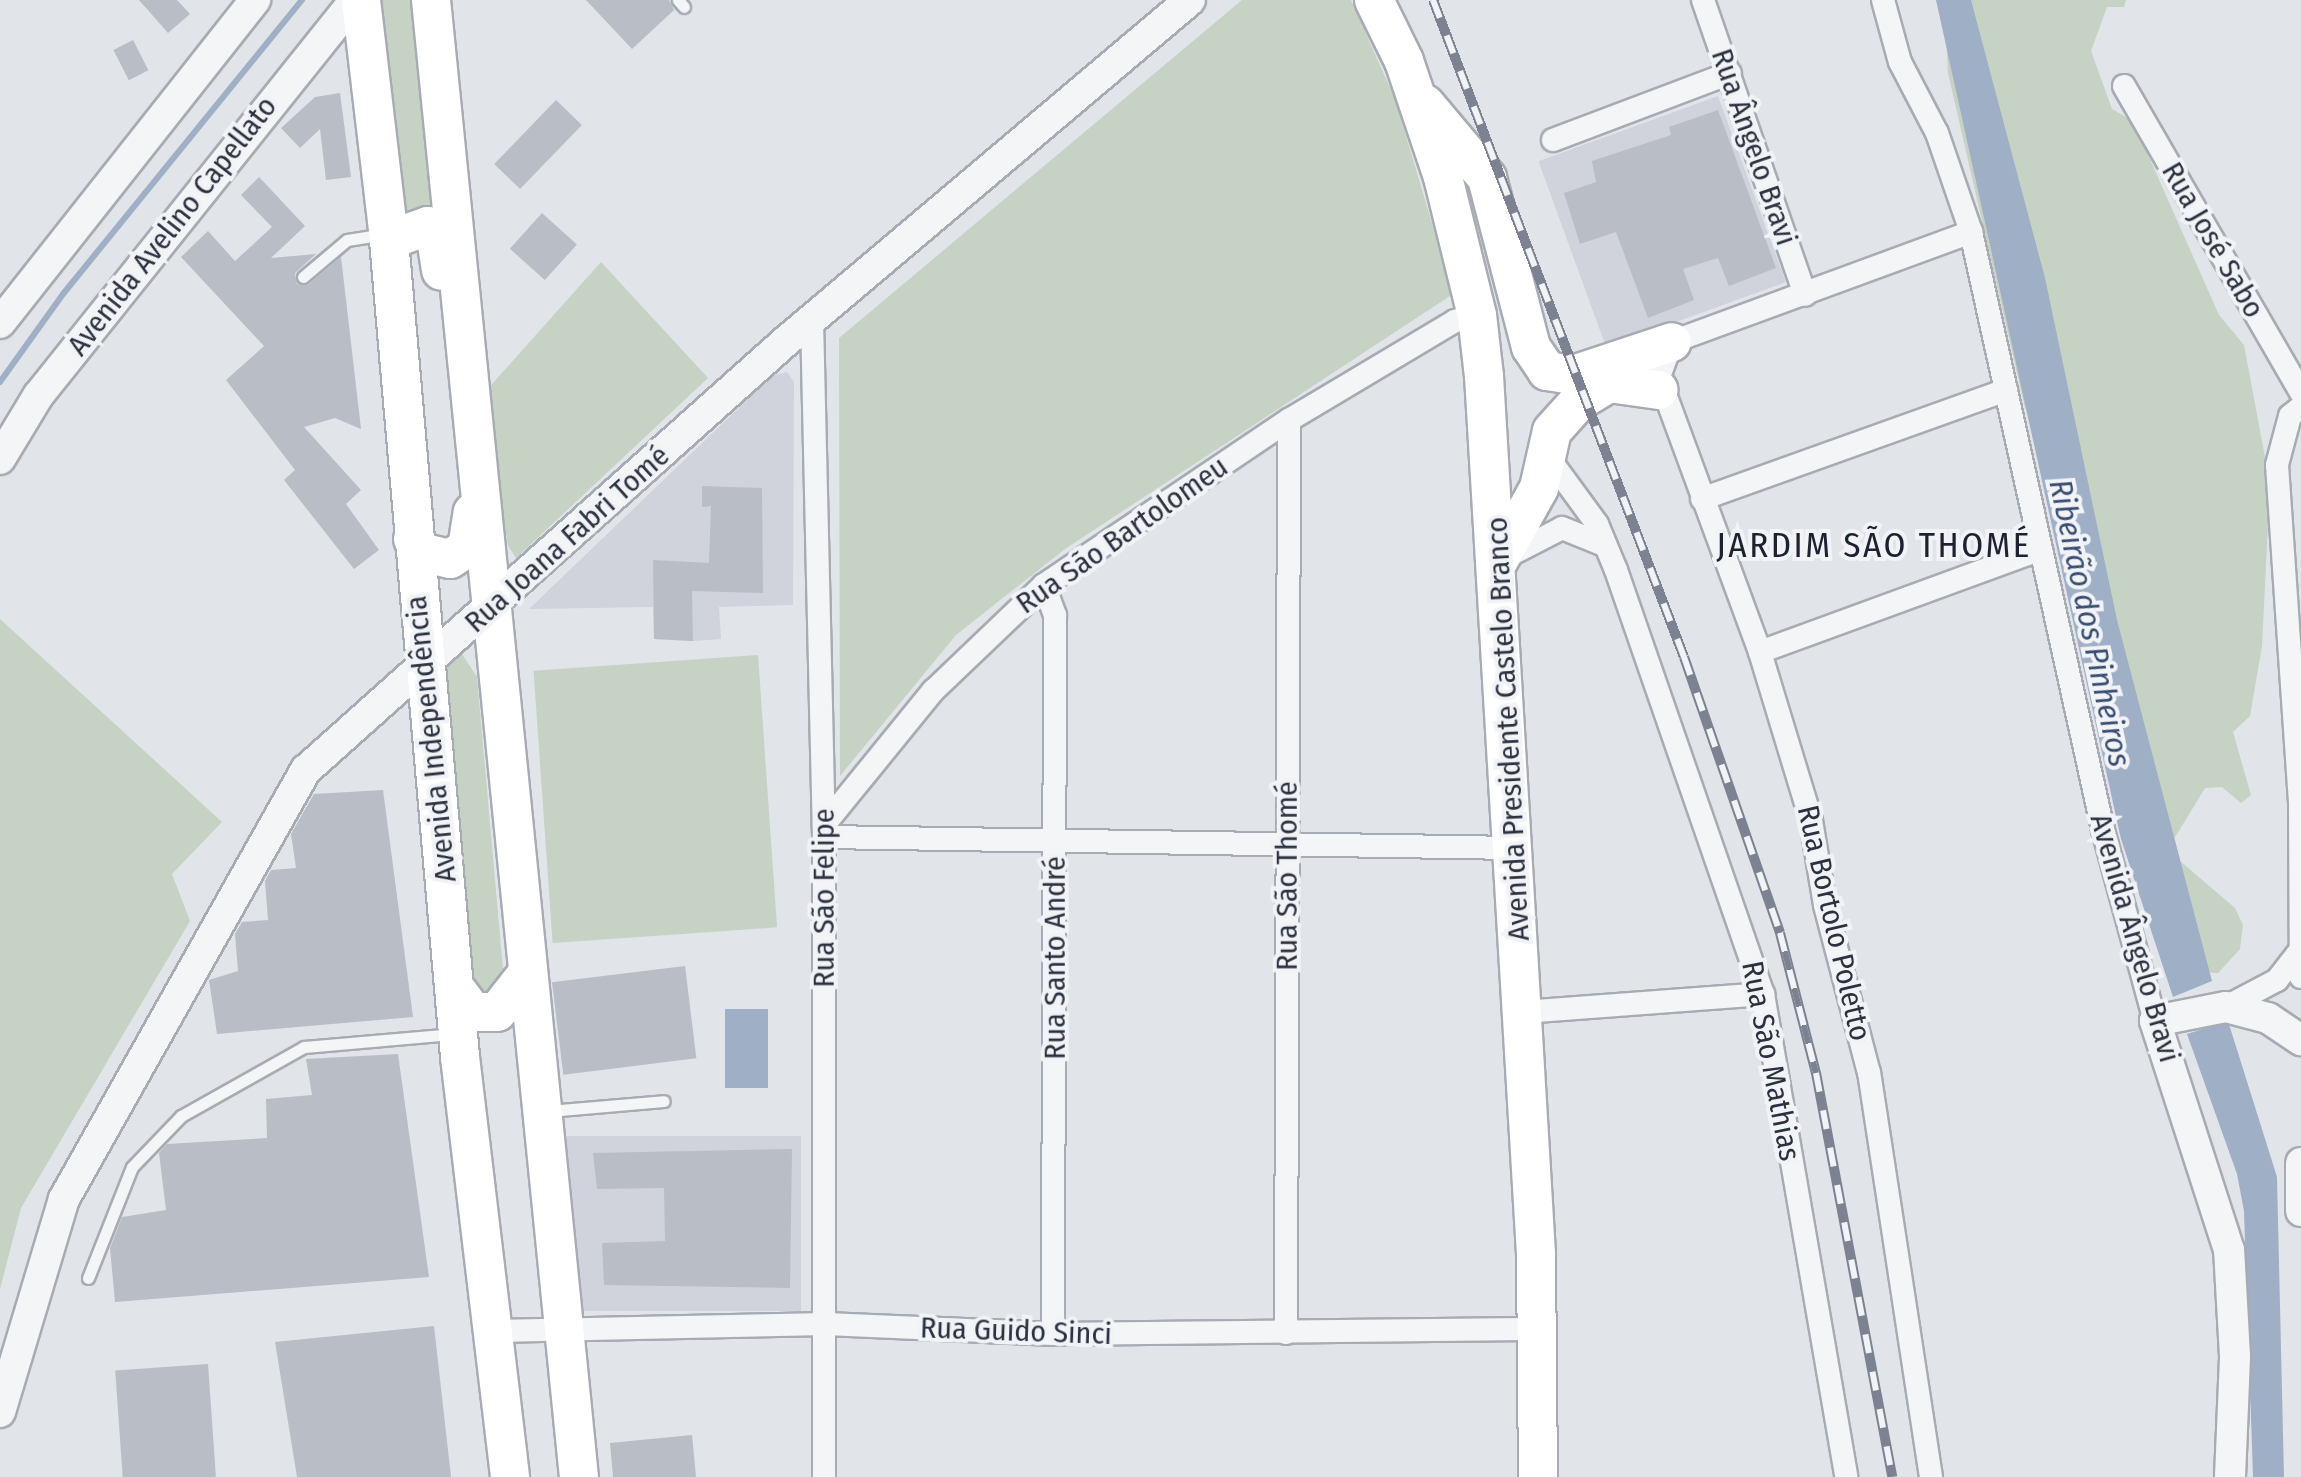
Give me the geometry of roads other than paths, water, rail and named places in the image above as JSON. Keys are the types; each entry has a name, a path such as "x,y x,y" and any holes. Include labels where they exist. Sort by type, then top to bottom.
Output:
{"main road":[{"name":"Avenida Independência","path":"358,0 388,236 421,666 459,1045 510,1477"},
{"path":"431,0 476,497 491,607 580,1477"},
{"name":"Avenida Presidente Castelo Branco","path":"1374,0 1416,94 1477,315 1500,560 1524,1012 1538,1477"},
{"path":"1416,94 1487,178 1531,347 1546,371 1573,375 1672,342"},
{"path":"388,236 419,226 435,232 460,320"},
{"path":"1500,560 1538,488 1552,431 1595,388 1634,382 1659,390"},
{"path":"414,539 420,552 433,558 450,559 468,548 476,497"},
{"path":"455,988 473,1012 496,1012 526,975"},
{"path":"459,1045 490,1038 534,1056"}],"street":[{"path":"3,310 255,0"},
{"name":"Avenida Avelino Capellato","path":"0,459 38,396 358,0"},
{"name":"Rua Joana Fabri Tomé","path":"0,1412 64,1199 306,770 812,320 1190,0"},
{"name":"Rua Ângelo Bravi","path":"1703,0 1805,294"},
{"name":"Avenida Ângelo Bravi","path":"1883,0 1900,62 1936,133 1971,232 2103,830 2169,1019 2228,1250 2235,1356 2230,1477"},
{"path":"1553,140 1730,73"},
{"name":"Rua José Sabo","path":"2124,86 2301,393"},
{"path":"1659,390 1661,363 1672,342 1971,232"},
{"name":"Rua São Bartolomeu","path":"824,831 933,692 1044,585 1290,420 1455,321 1477,315"},
{"name":"Rua São Felipe","path":"812,320 824,831 824,1477"},
{"name":"Rua Bortolo Poletto","path":"1659,390 1760,652 1811,820 1825,905 1869,1073 1931,1477"},
{"path":"1702,499 2006,390"},
{"path":"2301,407 2290,416 2278,465 2300,804 2301,976"},
{"name":"Rua São Thomé","path":"1286,1333 1290,420"},
{"name":"Rua São Mathias","path":"1545,452 1604,545 1763,994 1846,1477"},
{"path":"1500,560 1562,528 1604,545"},
{"path":"1760,652 2041,549"},
{"name":"Rua Santo André","path":"1044,585 1055,614 1053,1334"},
{"path":"824,831 1286,848 1515,848"},
{"path":"2169,1019 2226,1007 2276,980 2300,951"},
{"path":"1524,1012 1763,994"},
{"path":"2226,1007 2268,1018 2301,1040"},
{"path":"2301,1163 2301,1211"},
{"name":"Rua Guido Sinci","path":"495,1331 826,1324 1053,1334 1536,1329"}],"lane":[{"path":"303,277 347,240 388,236"},
{"path":"88,1278 132,1168 182,1116 304,1047 459,1045"},
{"path":"544,1111 664,1101"}],"water":[{"name":"Ribeirão dos Pinheiros","path":"1936,0 1971,0 2045,278 2117,620 2212,981 2173,997 2121,839"},
{"path":"725,1009 768,1009 768,1088 725,1088"},
{"path":"2228,1021 2277,1177 2284,1477 2253,1477 2244,1211 2237,1174 2187,1034"}],"waterway":[{"path":"0,382 63,294 302,0"}],"railway":[{"path":"1433,0 1684,657 1780,933 1816,1073 1892,1477"}],"district":[{"name":"JARDIM SÃO THOMÉ","path":"1874,545"}]}
